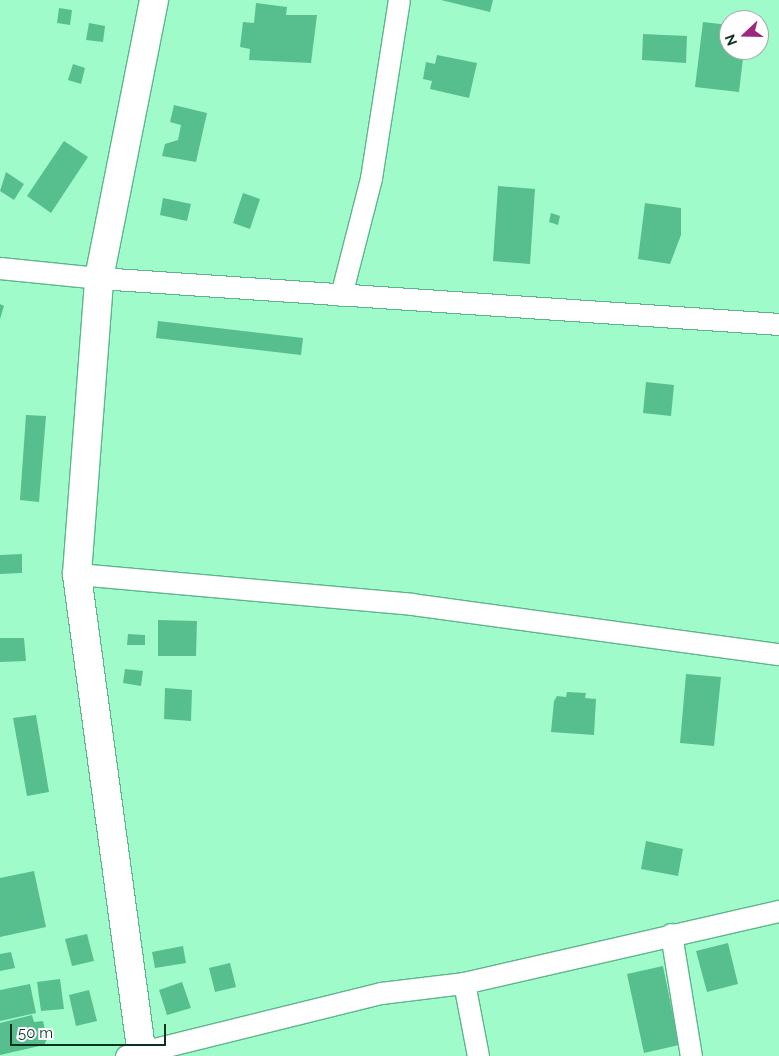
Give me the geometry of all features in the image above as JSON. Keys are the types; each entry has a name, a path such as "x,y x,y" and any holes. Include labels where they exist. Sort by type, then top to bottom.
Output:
{"street":[{"path":"154,0 99,278 77,574 136,1054 381,993 464,983 671,934 779,911"},
{"path":"341,295 372,178 399,0"},
{"path":"0,268 99,278 779,324"},
{"path":"77,574 412,604 779,654"},
{"path":"671,934 691,1056"},
{"path":"464,983 478,1056"}],"building":[{"path":"441,0 493,0 490,12"},
{"path":"256,3 287,7 286,15 317,15 311,63 249,60 250,49 240,47 243,22 254,23"},
{"path":"59,8 72,10 70,25 57,23"},
{"path":"703,22 719,24 719,60 743,60 739,92 695,87"},
{"path":"89,23 105,26 103,42 86,40"},
{"path":"643,34 687,36 686,63 642,60"},
{"path":"437,55 477,63 469,98 430,89 432,81 423,79 426,62 435,64"},
{"path":"73,64 85,68 81,84 68,80"},
{"path":"174,105 207,113 196,162 162,156 165,144 178,140 181,125 170,122"},
{"path":"64,141 88,157 51,213 27,196"},
{"path":"6,172 24,184 14,200 0,191"},
{"path":"498,186 535,189 530,264 493,261"},
{"path":"243,193 260,199 250,229 233,223"},
{"path":"163,198 191,204 187,221 160,215"},
{"path":"645,203 681,208 681,235 670,264 638,259"},
{"path":"551,213 560,216 558,225 549,222"},
{"path":"0,304 4,306 0,319"},
{"path":"158,321 303,338 301,355 156,338"},
{"path":"646,382 674,385 671,416 643,413"},
{"path":"26,415 46,416 39,502 20,500"},
{"path":"22,554 22,573 0,574 0,555"},
{"path":"158,620 197,621 196,656 158,656"},
{"path":"128,634 145,635 145,645 127,645"},
{"path":"0,638 24,638 26,661 0,662"},
{"path":"125,669 143,671 141,686 123,683"},
{"path":"686,674 721,677 714,746 680,743"},
{"path":"165,688 192,690 191,721 164,719"},
{"path":"567,692 586,693 585,698 596,699 594,735 551,732 554,701 557,696 566,697"},
{"path":"36,715 49,792 27,796 13,718"},
{"path":"646,841 683,849 678,876 641,869"},
{"path":"34,871 46,927 0,937 0,878"},
{"path":"87,934 94,961 72,966 65,939"},
{"path":"728,943 738,984 707,992 696,951"},
{"path":"183,946 186,963 155,968 152,952"},
{"path":"11,952 15,968 0,971 0,954"},
{"path":"230,963 236,987 215,992 209,968"},
{"path":"663,966 679,1045 644,1053 627,974"},
{"path":"60,979 64,1009 41,1011 37,982"},
{"path":"182,982 191,1008 167,1015 159,990"},
{"path":"30,984 36,1013 0,1021 0,990"},
{"path":"89,990 97,1021 76,1026 69,995"},
{"path":"32,1015 34,1022 43,1021 47,1039 44,1045 0,1055 0,1023"}]}
